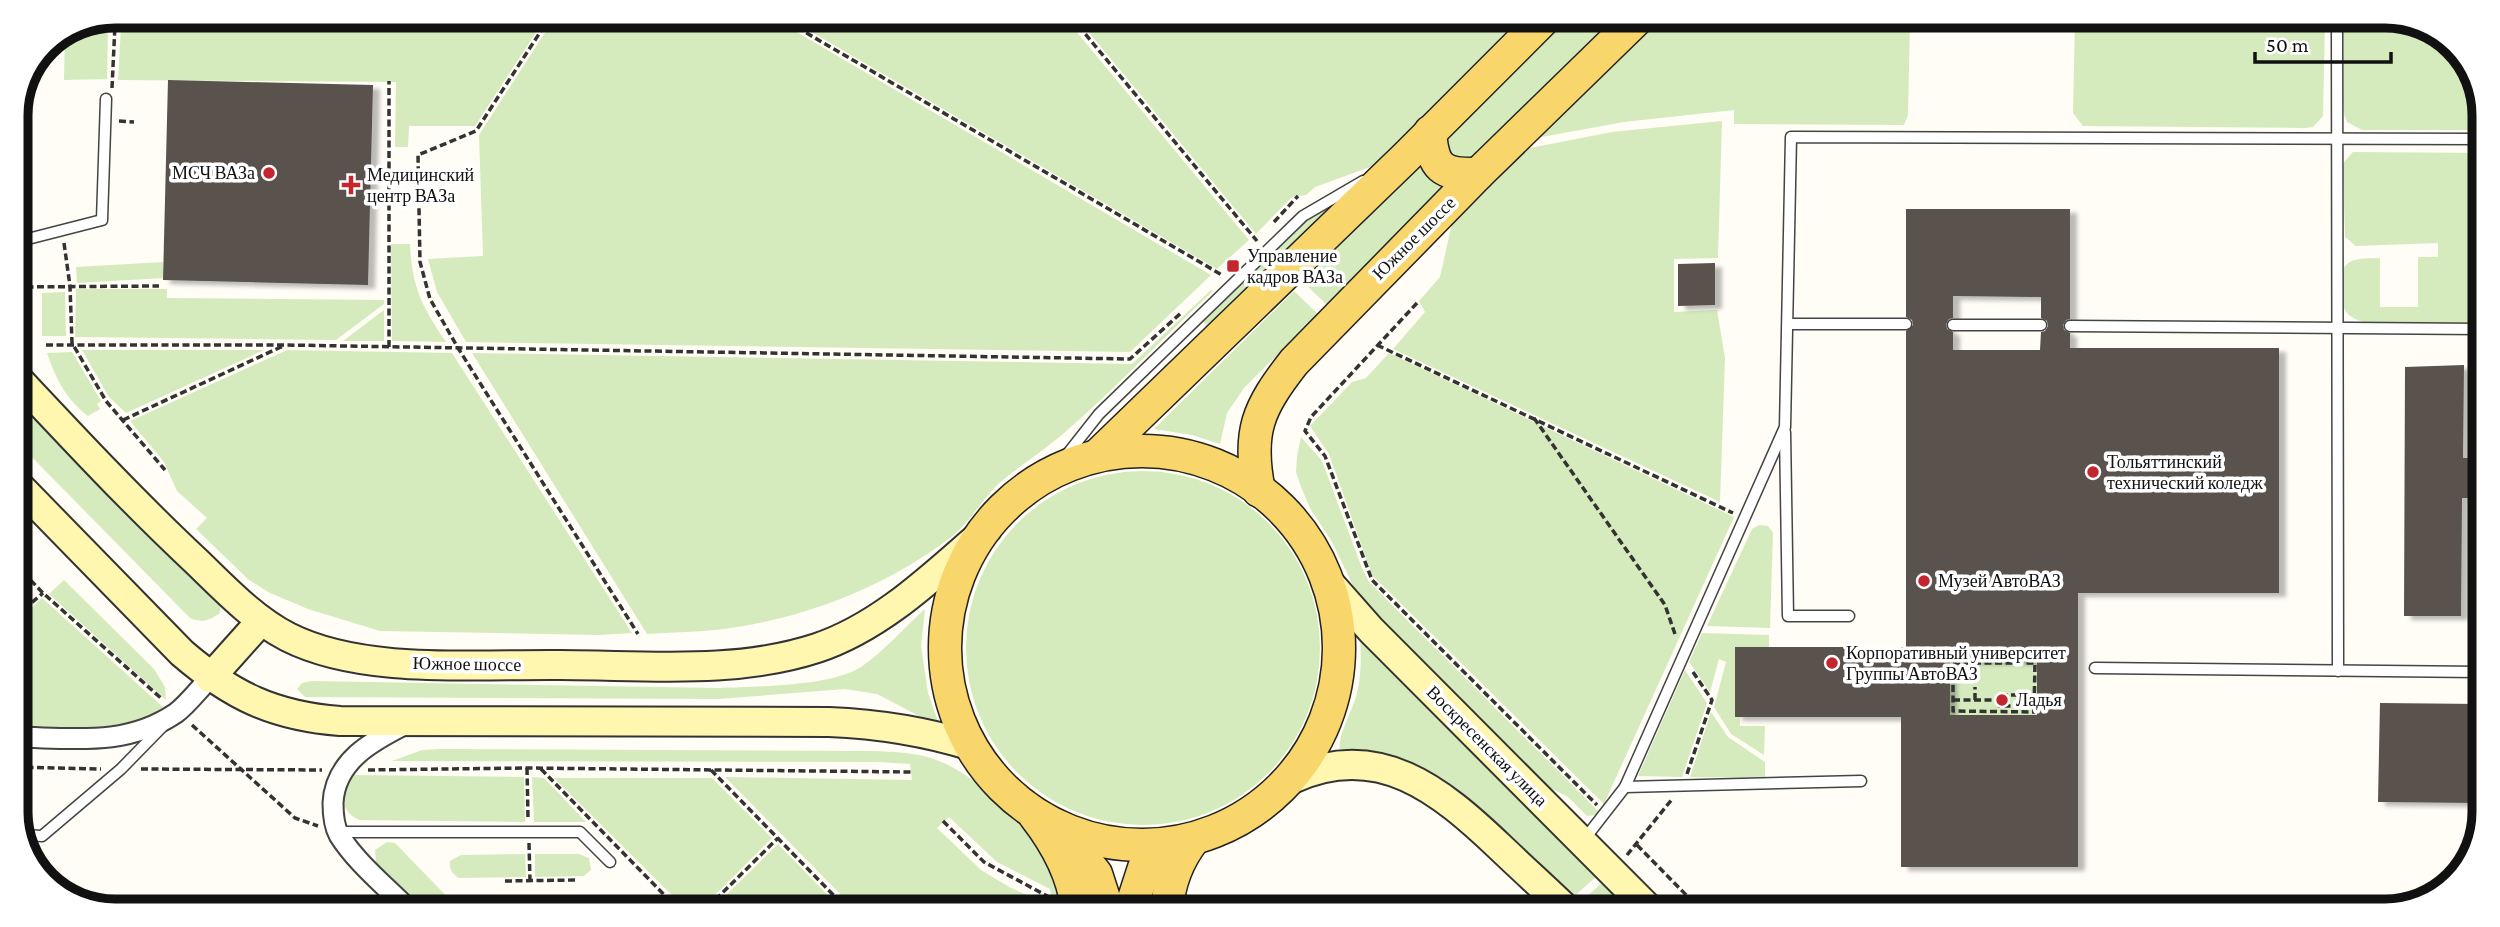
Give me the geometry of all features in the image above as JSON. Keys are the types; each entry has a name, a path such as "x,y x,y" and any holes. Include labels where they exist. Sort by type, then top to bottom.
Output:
{"main road":[{"path":"1100,453 1406,157 1535,28"},
{"name":"Южное шоссе","path":"1259,491 1254,464 1254,439 1269,393 1325,328 1628,28"},
{"path":"1430,132 1436,162 1444,170 1458,175 1478,174"},
{"name":"Южное шоссе","path":"28,390 145,513 261,621 316,649 365,660 430,664 715,666 752,663 820,647 863,626 904,600 987,529"},
{"path":"1028,807 1058,827 1088,839 1158,846 1193,840 1219,831 1243,818 1292,779 1320,736 1330,709 1339,649 1337,623 1326,579 1299,533 1259,491 1232,473 1205,461 1172,453 1142,449 1100,453 1054,471 1022,494 987,529 967,560 947,619 945,647 951,691 972,746 986,766 1028,807 1049,834 1063,860 1075,899"},
{"path":"28,495 182,653 210,678 275,710 308,718 863,723 908,729 972,746"},
{"name":"Воскресенская улица","path":"1326,579 1371,630 1640,899"},
{"path":"210,678 261,621"},
{"path":"1292,779 1310,771 1347,765 1372,766 1413,779 1461,810 1555,899"},
{"path":"1058,827 1085,857 1096,874 1104,899"},
{"path":"1169,899 1173,874 1193,840"},
{"path":"1134,899 1144,868 1158,846"}],"street":[{"path":"28,737 116,738 143,731 177,712 210,678"},
{"path":"398,899 354,855 337,832 333,812 334,788 342,771 361,749 413,720"}],"lane":[{"path":"2337,28 2338,671"},
{"path":"28,239 102,220 106,99"},
{"path":"1849,616 1788,616 1785,427 1791,137 2472,139"},
{"path":"1054,471 1099,414 1303,216 1406,157"},
{"path":"1788,324 1906,324"},
{"path":"1953,325 2040,325"},
{"path":"2070,326 2472,329"},
{"path":"1583,841 1625,787 1785,427"},
{"path":"2095,668 2472,672"},
{"path":"32,835 42,836 121,769 177,712"},
{"path":"1625,787 1861,781"},
{"path":"337,832 580,832 610,862"}],"path":[{"path":"106,99 113,89 115,28"},
{"path":"543,28 476,131 418,155 420,262 430,299 458,348 638,634"},
{"path":"798,28 1222,275 1230,267"},
{"path":"1080,28 1256,241 1265,232"},
{"path":"389,81 389,347"},
{"path":"1273,223 1298,197"},
{"path":"62,230 70,286 72,343 106,401 165,470"},
{"path":"28,287 159,286"},
{"path":"1417,303 1311,417 1306,431 1325,456 1372,580 1605,813"},
{"path":"46,345 286,345 1130,359 1181,313"},
{"path":"123,420 286,345"},
{"path":"1377,345 1744,519"},
{"path":"1534,418 1665,605 1683,657 1712,700 1684,785 1637,845 1611,870"},
{"path":"28,606 43,593"},
{"path":"1953,663 2035,663 2035,700 2034,712 1953,711 1953,663"},
{"path":"1975,687 1975,700"},
{"path":"1999,695 2020,695 2020,700 2020,706 1998,706 1999,695"},
{"path":"1953,700 1999,700"},
{"path":"2020,700 2035,700"},
{"path":"28,767 912,772"},
{"path":"540,768 668,899"},
{"path":"711,770 837,899"},
{"path":"943,821 984,862 1049,899"},
{"path":"716,899 778,838"},
{"path":"1637,845 1690,899"},
{"path":"505,881 577,880"}],"shaded area":[{"path":"95,896 187,899 115,899"}],"green space":[{"path":"121,28 539,28 475,126 409,126 408,147 395,147 396,82 118,80"},
{"path":"548,28 790,28 1211,275 1130,352 466,342 437,292 428,259 483,256 479,135"},
{"path":"805,28 1073,28 1249,240 1217,269"},
{"path":"1085,28 1519,28 1384,162 1315,187 1306,195 1292,197 1256,234"},
{"path":"1559,28 1607,28 1467,166 1455,168 1444,143"},
{"path":"1646,28 1910,28 1908,115 1904,125 1734,124 1734,110 1624,122 1536,138"},
{"path":"2075,28 2325,28 2323,116 2313,127 2083,126 2073,113"},
{"path":"2342,28 2402,30 2438,46 2454,62 2463,77 2470,98 2472,130 2362,130 2347,122 2341,106"},
{"path":"108,29 107,79 64,80 65,45 82,35"},
{"path":"1722,121 1718,258 1674,259 1674,312 1717,310 1725,358 1720,502 1393,349 1425,312 1419,301 1440,277 1452,223 1525,149 1612,132"},
{"path":"2353,152 2472,153 2472,324 2364,322 2348,315 2342,296 2343,270 2349,262 2380,258 2380,307 2418,307 2418,257 2438,257 2438,243 2356,246 2345,237 2344,162"},
{"path":"1428,157 1451,183 1327,305 1303,282"},
{"path":"1336,202 1281,256 1274,249 1306,218"},
{"path":"391,244 410,244 413,273 420,296 446,342 392,341"},
{"path":"1263,259 1271,267 1209,327 1201,320"},
{"path":"163,262 164,278 77,283 76,267"},
{"path":"76,289 167,289 167,298 384,300 384,304 336,340 75,337"},
{"path":"1213,291 1101,399 1056,440 1004,479 958,531 926,555 875,584 821,606 765,622 703,631 647,634 472,353 1132,364"},
{"path":"1294,291 1318,314 1244,388 1227,413 1220,444 1192,435 1154,429"},
{"path":"65,292 66,336 42,336 42,293"},
{"path":"384,310 384,341 343,341"},
{"path":"82,350 264,350 126,413 109,397"},
{"path":"287,350 452,353 632,633 599,635 380,631 308,609 270,593 249,580 196,529 207,518 177,491 164,462 130,421"},
{"path":"72,352 101,401 97,404 100,409 88,416 63,388 47,353"},
{"path":"1389,353 1734,517 1604,804 1372,575 1329,454 1310,426 1352,382 1366,378"},
{"path":"28,402 221,601 220,613 212,618 190,618 28,453"},
{"path":"1301,437 1322,461 1369,582 1599,812 1596,815 1587,816 1568,797 1534,780 1363,606 1301,487 1296,472"},
{"path":"1143,471 1177,475 1211,485 1241,501 1268,523 1290,550 1306,580 1316,614 1320,648 1316,682 1306,716 1290,746 1268,773 1241,795 1211,811 1177,821 1143,825 1109,821 1075,811 1045,795 1018,773 996,746 980,716 970,682 966,648 970,614 980,580 996,550 1018,523 1045,501 1075,485 1109,475"},
{"path":"1759,525 1768,526 1773,533 1770,628 1707,626 1752,529"},
{"path":"64,580 154,669 165,687 166,700 49,594"},
{"path":"42,598 163,707 148,717 113,727 28,727 28,611"},
{"path":"925,609 921,646 928,693 940,727 877,694 845,689 718,699 305,697 297,689 302,683 311,681 719,688 812,682 847,674 861,667"},
{"path":"1702,633 1769,635 1769,657 1741,658 1740,726 1765,726 1764,755 1731,734 1714,707 1726,662 1719,659 1710,692 1689,662"},
{"path":"1360,634 1598,875 1569,899 1406,763 1375,752 1340,750 1343,731 1358,689 1361,666"},
{"path":"1950,660 2037,661 2037,715 1950,715"},
{"path":"1685,670 1707,703 1682,777 1638,776"},
{"path":"1711,712 1728,737 1765,762 1765,778 1690,777"},
{"path":"422,750 871,751 923,756 959,771 999,802 1034,842 1047,864 1061,899 1052,899 1050,889 997,862 949,817 937,828 981,870 1011,888 1037,899 845,899 725,777 912,780 910,764 392,761"},
{"path":"354,775 524,777 525,822 359,820 348,811 343,799 345,787"},
{"path":"532,777 544,778 586,822 534,822"},
{"path":"554,778 712,778 772,838 711,899 676,899"},
{"path":"387,842 395,843 449,899 409,899 376,864 375,850"},
{"path":"778,844 831,899 722,899"},
{"path":"525,854 526,877 459,878 450,866 450,861 461,855"},
{"path":"535,854 579,854 589,858 591,870 584,876 535,877"},
{"path":"1604,881 1622,899 1584,899"}],"building":[{"name":"МСЧ ВАЗа","path":"168,80 373,85 368,285 163,280"},
{"name":"Тольяттинский технический коледж","path":"1906,209 2070,209 2070,319 2063,325 2064,330 2070,333 2070,348 2279,348 2279,593 2078,593 2078,867 1901,867 1901,717 1735,717 1735,647 1906,647 1906,331 1913,325 1912,320 1906,317","holes":["1953,296 2041,297 2041,318 2047,321 2048,326 2041,332 2040,350 1953,350 1953,332 1947,329 1946,324 1953,318","1950,660 2037,661 2037,715 1950,715"]},
{"path":"1715,263 1715,305 1678,306 1678,264"},
{"path":"2464,365 2463,458 2472,458 2472,498 2462,498 2461,616 2404,616 2405,367"},
{"path":"2380,703 2472,704 2472,803 2378,802"}],"place":[{"name":"МСЧ ВАЗа","path":"269,173"},
{"name":"Медицинский центр ВАЗа","path":"351,185"},
{"name":"Управление кадров ВАЗа","path":"1233,266"},
{"name":"Тольяттинский технический коледж","path":"2093,472"},
{"name":"Музей АвтоВАЗ","path":"1924,581"},
{"name":"Корпоративный университет Группы АвтоВАЗ","path":"1832,663"},
{"name":"Ладья","path":"2002,700"}]}
